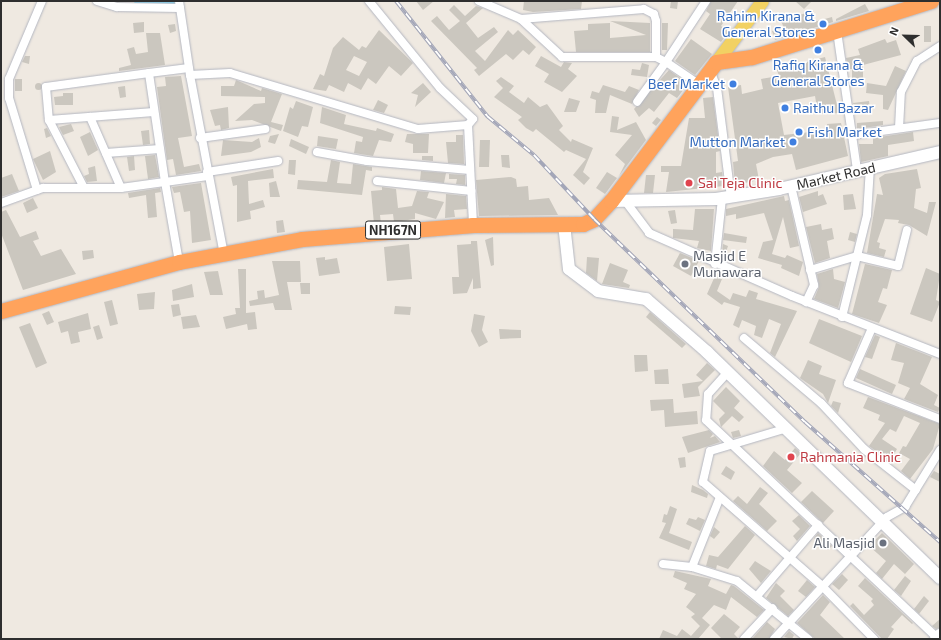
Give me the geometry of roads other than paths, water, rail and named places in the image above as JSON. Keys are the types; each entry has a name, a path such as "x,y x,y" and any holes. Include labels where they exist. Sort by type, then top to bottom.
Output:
{"highway":[{"path":"713,66 752,57 931,1"},
{"name":"NH167N","path":"1,311 179,262 339,234 473,225 583,224 594,219 618,202 713,66"}],"main road":[{"path":"713,66 762,1"}],"street":[{"path":"37,190 9,98 9,79 42,1"},
{"path":"97,1 117,7 179,5 200,138 224,255"},
{"path":"369,1 440,88 473,119 468,125 473,225"},
{"path":"479,1 521,19 562,57 656,57 700,85"},
{"path":"636,102 666,62 706,1"},
{"path":"521,19 644,8 654,14 656,21 656,57"},
{"path":"837,31 857,170"},
{"path":"899,128 901,92 917,61 940,46"},
{"path":"713,66 717,88 726,198 715,264"},
{"path":"83,186 49,120 47,85 149,73 230,73 418,129 468,125"},
{"path":"149,73 165,182 179,262"},
{"path":"49,120 154,112"},
{"path":"90,118 121,188"},
{"path":"853,135 940,122"},
{"path":"200,138 265,129"},
{"path":"106,153 160,149"},
{"path":"316,152 367,161 470,170"},
{"name":"Market Road","path":"618,202 726,198 791,186 940,152"},
{"path":"1,203 37,190 83,186 121,188 165,182 278,161"},
{"path":"842,317 867,215 870,167"},
{"path":"377,181 471,191"},
{"path":"791,186 814,285 806,302"},
{"path":"618,202 649,233 715,264 842,317 940,354"},
{"path":"564,224 569,269 598,291 646,299 727,373 940,578"},
{"path":"810,270 857,256 898,266 907,230"},
{"path":"872,328 848,383 940,419"},
{"path":"744,338 821,404 864,449 916,490"},
{"path":"727,373 708,394 705,415 734,445 938,638"},
{"path":"784,428 734,445 710,451 703,482 821,585 874,639"},
{"path":"774,639 821,585 851,556 882,521 905,507 940,450"},
{"path":"692,567 720,497"},
{"path":"757,596 818,525"},
{"path":"663,564 692,567 737,581 773,608 808,639"},
{"path":"744,639 773,608"}],"waterway":[{"path":"135,1 178,2"}],"railway":[{"path":"396,1 487,116 534,155 594,219 805,422 940,542"}],"place":[{"name":"Rahim Kirana & General Stores","path":"823,24"},
{"name":"Rafiq Kirana & General Stores","path":"818,50"},
{"name":"Beef Market","path":"733,84"},
{"name":"Raithu Bazar","path":"785,108"},
{"name":"Fish Market","path":"799,132"},
{"name":"Mutton Market","path":"793,142"},
{"name":"Sai Teja Clinic","path":"689,183"},
{"name":"Masjid E Munawara","path":"685,264"},
{"name":"Rahmania Clinic","path":"791,457"},
{"name":"Ali Masjid","path":"883,543"}]}
